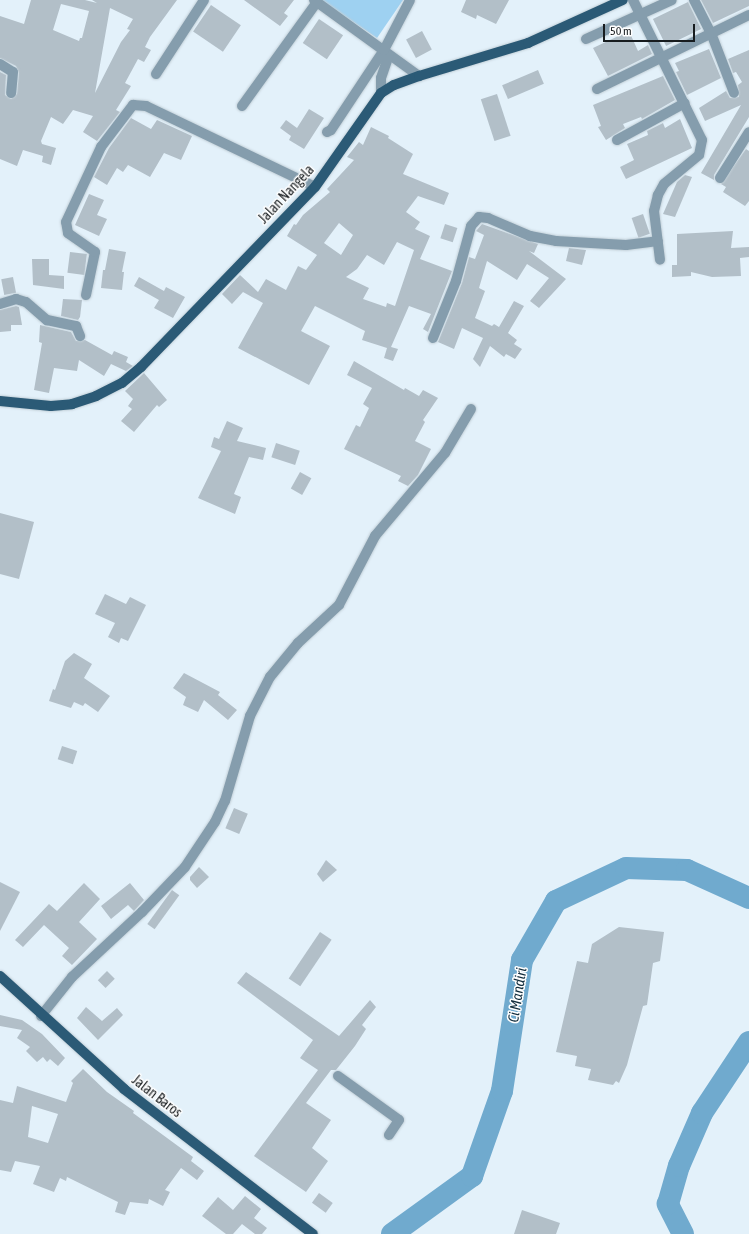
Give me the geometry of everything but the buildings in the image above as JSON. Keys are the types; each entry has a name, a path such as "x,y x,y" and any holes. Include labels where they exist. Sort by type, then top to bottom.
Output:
{"main road":[{"name":"Jalan Nangela","path":"0,401 51,406 72,404 96,396 122,383 142,367 315,187 381,93 394,85 420,76 528,43 623,0"},
{"name":"Jalan Baros","path":"0,976 41,1016 124,1089 309,1231"}],"street":[{"path":"156,74 204,0"},
{"path":"326,132 331,130 386,52 410,0"},
{"path":"633,0 642,14 699,132 701,151 660,189 654,211 660,260"},
{"path":"586,39 672,0"},
{"path":"694,0 711,33 734,93"},
{"path":"242,106 316,1 420,76"},
{"path":"597,89 749,15"},
{"path":"381,93 381,78 386,52"},
{"path":"0,64 13,72 11,93"},
{"path":"617,140 685,103"},
{"path":"86,295 95,252 68,232 66,222 102,147 133,105 146,106 315,187"},
{"path":"720,178 749,132"},
{"path":"433,338 456,281 471,226 479,217 488,218 530,236 556,241 626,245 658,240"},
{"path":"0,304 16,300 26,302 47,320 76,326 80,336"},
{"path":"41,1016 72,977 142,912 185,867 215,822 225,801 250,716 270,677 298,643 339,605 375,536 445,453 472,409"},
{"path":"338,1076 399,1120 389,1135"}],"shaded area":[{"path":"321,0 403,0 377,38"}],"waterway":[{"name":"Ci Mandiri","path":"392,1234 472,1176 502,1091 522,960 556,901 626,868 687,870 749,898"},
{"name":"Ci Mandiri","path":"683,1234 668,1204 679,1166 702,1113 749,1042"}]}
